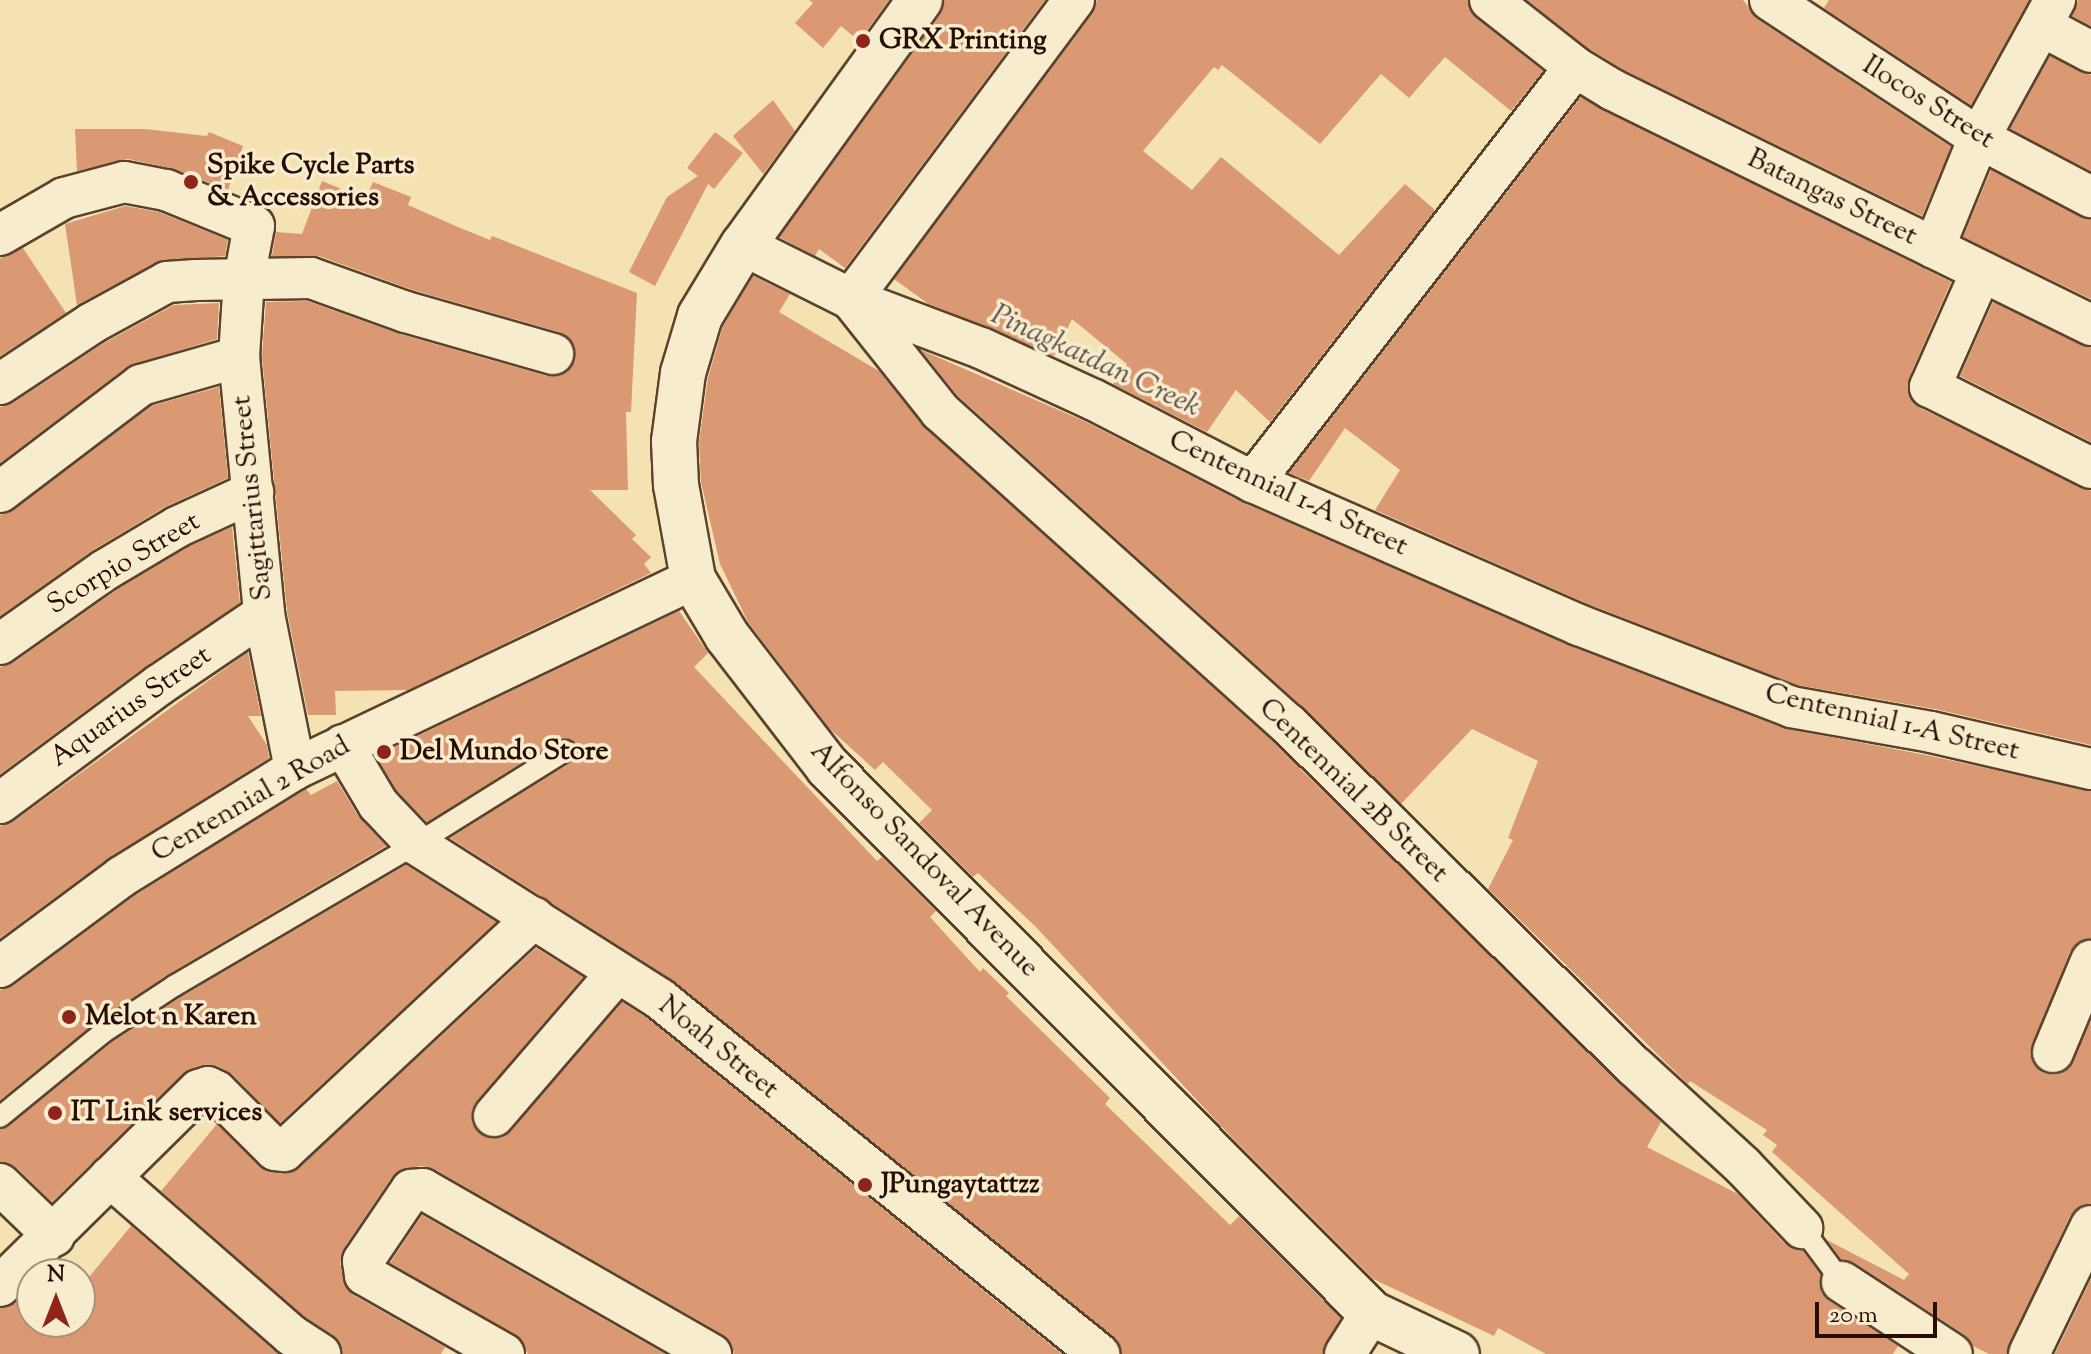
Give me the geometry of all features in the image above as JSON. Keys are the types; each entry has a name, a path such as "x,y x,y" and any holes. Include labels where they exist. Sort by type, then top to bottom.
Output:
{"main road":[{"name":"Alfonso Sandoval Avenue","path":"920,0 743,245 700,316 683,373 674,441 676,485 693,579 727,636 828,767 1371,1313 1457,1354"}],"street":[{"path":"851,299 1074,0"},
{"name":"Batangas Street","path":"1490,0 1575,67 1660,114 2091,325"},
{"name":"Ilocos Street","path":"1795,7 1979,138 2091,197"},
{"path":"1934,248 1979,138 2048,13 2091,52"},
{"path":"1253,482 1575,67"},
{"name":"Sagittarius Street","path":"0,235 64,198 124,182 166,190 254,226 244,279 239,357 264,614 295,769"},
{"name":"Centennial 2B Street","path":"743,245 851,299 940,411 1288,724 1634,1066 1743,1166 1802,1228"},
{"path":"1981,272 1930,387 2091,468"},
{"path":"0,384 92,323 167,282 311,278 420,317 553,354"},
{"name":"Centennial 1-A Street","path":"851,299 995,355 1253,482 1579,625 1791,707 1931,732 2091,769"},
{"path":"0,492 141,385 239,357"},
{"name":"Scorpio Street","path":"0,644 105,570 177,527 253,492"},
{"name":"Centennial 2 Road","path":"0,967 121,877 295,769 693,579"},
{"name":"Aquarius Street","path":"0,803 83,739 264,614"},
{"name":"Noah Street","path":"343,745 378,804 416,844 660,999 1099,1354"},
{"path":"0,1286 199,1090 208,1087 216,1091 275,1150 284,1151 534,918"},
{"path":"2053,1052 2091,961"},
{"path":"494,1116 617,973"},
{"path":"110,1177 291,1335 320,1354"},
{"path":"0,1184 54,1236"},
{"path":"504,1354 365,1275 363,1261 411,1190 423,1189 711,1354"},
{"path":"2029,1354 2091,1226"},
{"name":"Centennial 2B Street","path":"1842,1282 1952,1354"},
{"path":"1345,1354 1371,1313"}],"lane":[{"path":"0,1117 104,1032 174,986 416,844 565,751"},
{"name":"Centennial 2B Street","path":"1802,1228 1842,1282"}],"building":[{"path":"809,0 889,0 859,41 841,26 823,48 795,23 813,3"},
{"path":"945,0 1045,0 845,268 819,249 815,256 779,237 940,15"},
{"path":"1097,0 1468,0 1476,18 1543,71 1511,111 1445,57 1409,98 1381,74 1320,144 1222,65 1218,70 1214,67 1143,151 1192,190 1221,157 1339,255 1405,184 1435,210 1270,422 1236,390 1207,432 1113,384 1127,364 1072,319 1054,356 927,303 894,279 1092,14"},
{"path":"1527,0 1743,0 1757,19 1951,147 1922,216 1624,70 1588,48"},
{"path":"1829,0 2029,0 1971,105 1824,8"},
{"path":"2078,0 2091,0 2091,26 2072,16"},
{"path":"2050,56 2091,75 2091,171 2010,129"},
{"path":"1581,97 1951,282 1909,378 1911,399 1920,408 2091,491 2091,745 1935,709 1797,685 1588,604 1375,510 1400,470 1345,428 1309,481 1289,473"},
{"path":"773,100 795,131 763,174 733,136"},
{"path":"75,129 145,129 207,136 209,132 243,146 228,190 174,169 128,159 77,171"},
{"path":"715,132 743,153 714,189 708,184 655,286 629,272 667,197 698,176 687,168"},
{"path":"1991,170 2091,220 2091,299 1963,237"},
{"path":"322,181 366,199 373,182 411,197 408,205 458,227 490,240 492,236 637,293 631,412 626,412 628,490 590,490 636,535 632,539 651,557 644,564 651,573 408,690 335,691 336,715 308,715 287,611 262,357 266,302 307,301 400,334 547,376 558,376 568,371 575,360 570,339 559,332 413,290 319,256 272,256 276,232 302,234"},
{"path":"125,206 159,212 228,240 225,256 157,262 77,305 65,224"},
{"path":"23,248 66,313 0,356 0,258"},
{"path":"753,276 790,294 779,312 879,371 925,428 1272,741 1661,1122 1647,1147 1738,1194 1785,1244 1802,1250 1821,1275 1821,1292 1829,1301 1898,1346 1893,1354 1546,1354 1498,1328 1494,1336 1373,1279 1234,1140 1035,926 978,873 973,877 919,823 932,810 883,762 875,770 830,729 748,622 720,564 701,482 699,442 708,378 723,326"},
{"path":"1993,302 2091,348 2091,442 1960,376"},
{"path":"219,303 217,339 128,366 0,463 0,407 13,403 104,343 174,305"},
{"path":"921,350 1084,421 1244,503 1571,646 1783,728 2091,791 2091,938 2078,942 2070,952 2030,1054 2034,1065 2043,1073 2055,1075 2066,1071 2091,1021 2091,1203 2079,1207 2070,1216 2006,1354 1989,1354 1973,1346 1965,1335 1855,1263 1841,1259 1827,1240 1904,1280 1909,1274 1772,1152 1777,1145 1763,1135 1767,1130 1690,1081 1688,1084 1488,889 1513,840 1508,838 1538,761 1472,729 1401,804 1303,707 957,395"},
{"path":"219,387 228,478 165,507 93,550 0,616 0,515 14,510 151,406"},
{"path":"232,527 240,603 146,666 0,774 0,667 13,663 118,589 188,547"},
{"path":"679,611 708,653 694,667 877,861 882,857 936,911 930,917 980,972 983,968 1009,993 1006,996 1110,1098 1105,1104 1230,1225 1239,1216 1341,1318 1322,1354 1121,1354 1113,1336 674,981 450,838 572,762 578,751 572,740 558,740 427,822 396,790 376,756"},
{"path":"248,652 261,716 248,716 267,745 269,758 109,858 0,938 0,826 14,821"},
{"path":"337,781 358,816 386,846 167,975 96,1022 0,1100 0,990 14,985 134,896 306,789 311,795"},
{"path":"406,865 496,922 280,1123 232,1074 218,1066 201,1065 183,1074 52,1202 16,1167 0,1162 0,1130 8,1127 112,1042 181,997"},
{"path":"536,948 583,977 477,1101 472,1111 472,1123 480,1134 501,1138 511,1131 622,1002 647,1018 1062,1354 734,1354 731,1343 722,1334 434,1169 421,1166 400,1170 392,1177 344,1248 340,1264 346,1287 353,1295 445,1347 441,1354 343,1354 333,1335 305,1317 161,1191 217,1124 260,1167 281,1174 299,1168"},
{"path":"422,1215 665,1354 528,1354 515,1334 390,1263"},
{"path":"131,1226 278,1354 0,1354 0,1308 16,1303 16,1338 96,1338 96,1269"},
{"path":"2091,1279 2091,1354 2055,1354"}],"place":[{"name":"GRX Printing","path":"863,41"},
{"name":"Spike Cycle Parts & Accessories","path":"191,182"},
{"name":"Del Mundo Store","path":"384,752"},
{"name":"Melot n Karen","path":"69,1017"},
{"name":"IT Link services","path":"55,1113"},
{"name":"JPungaytattzz","path":"865,1185"}],"water label":[{"name":"Pinagkatdan Creek","path":"1095,362"}]}
